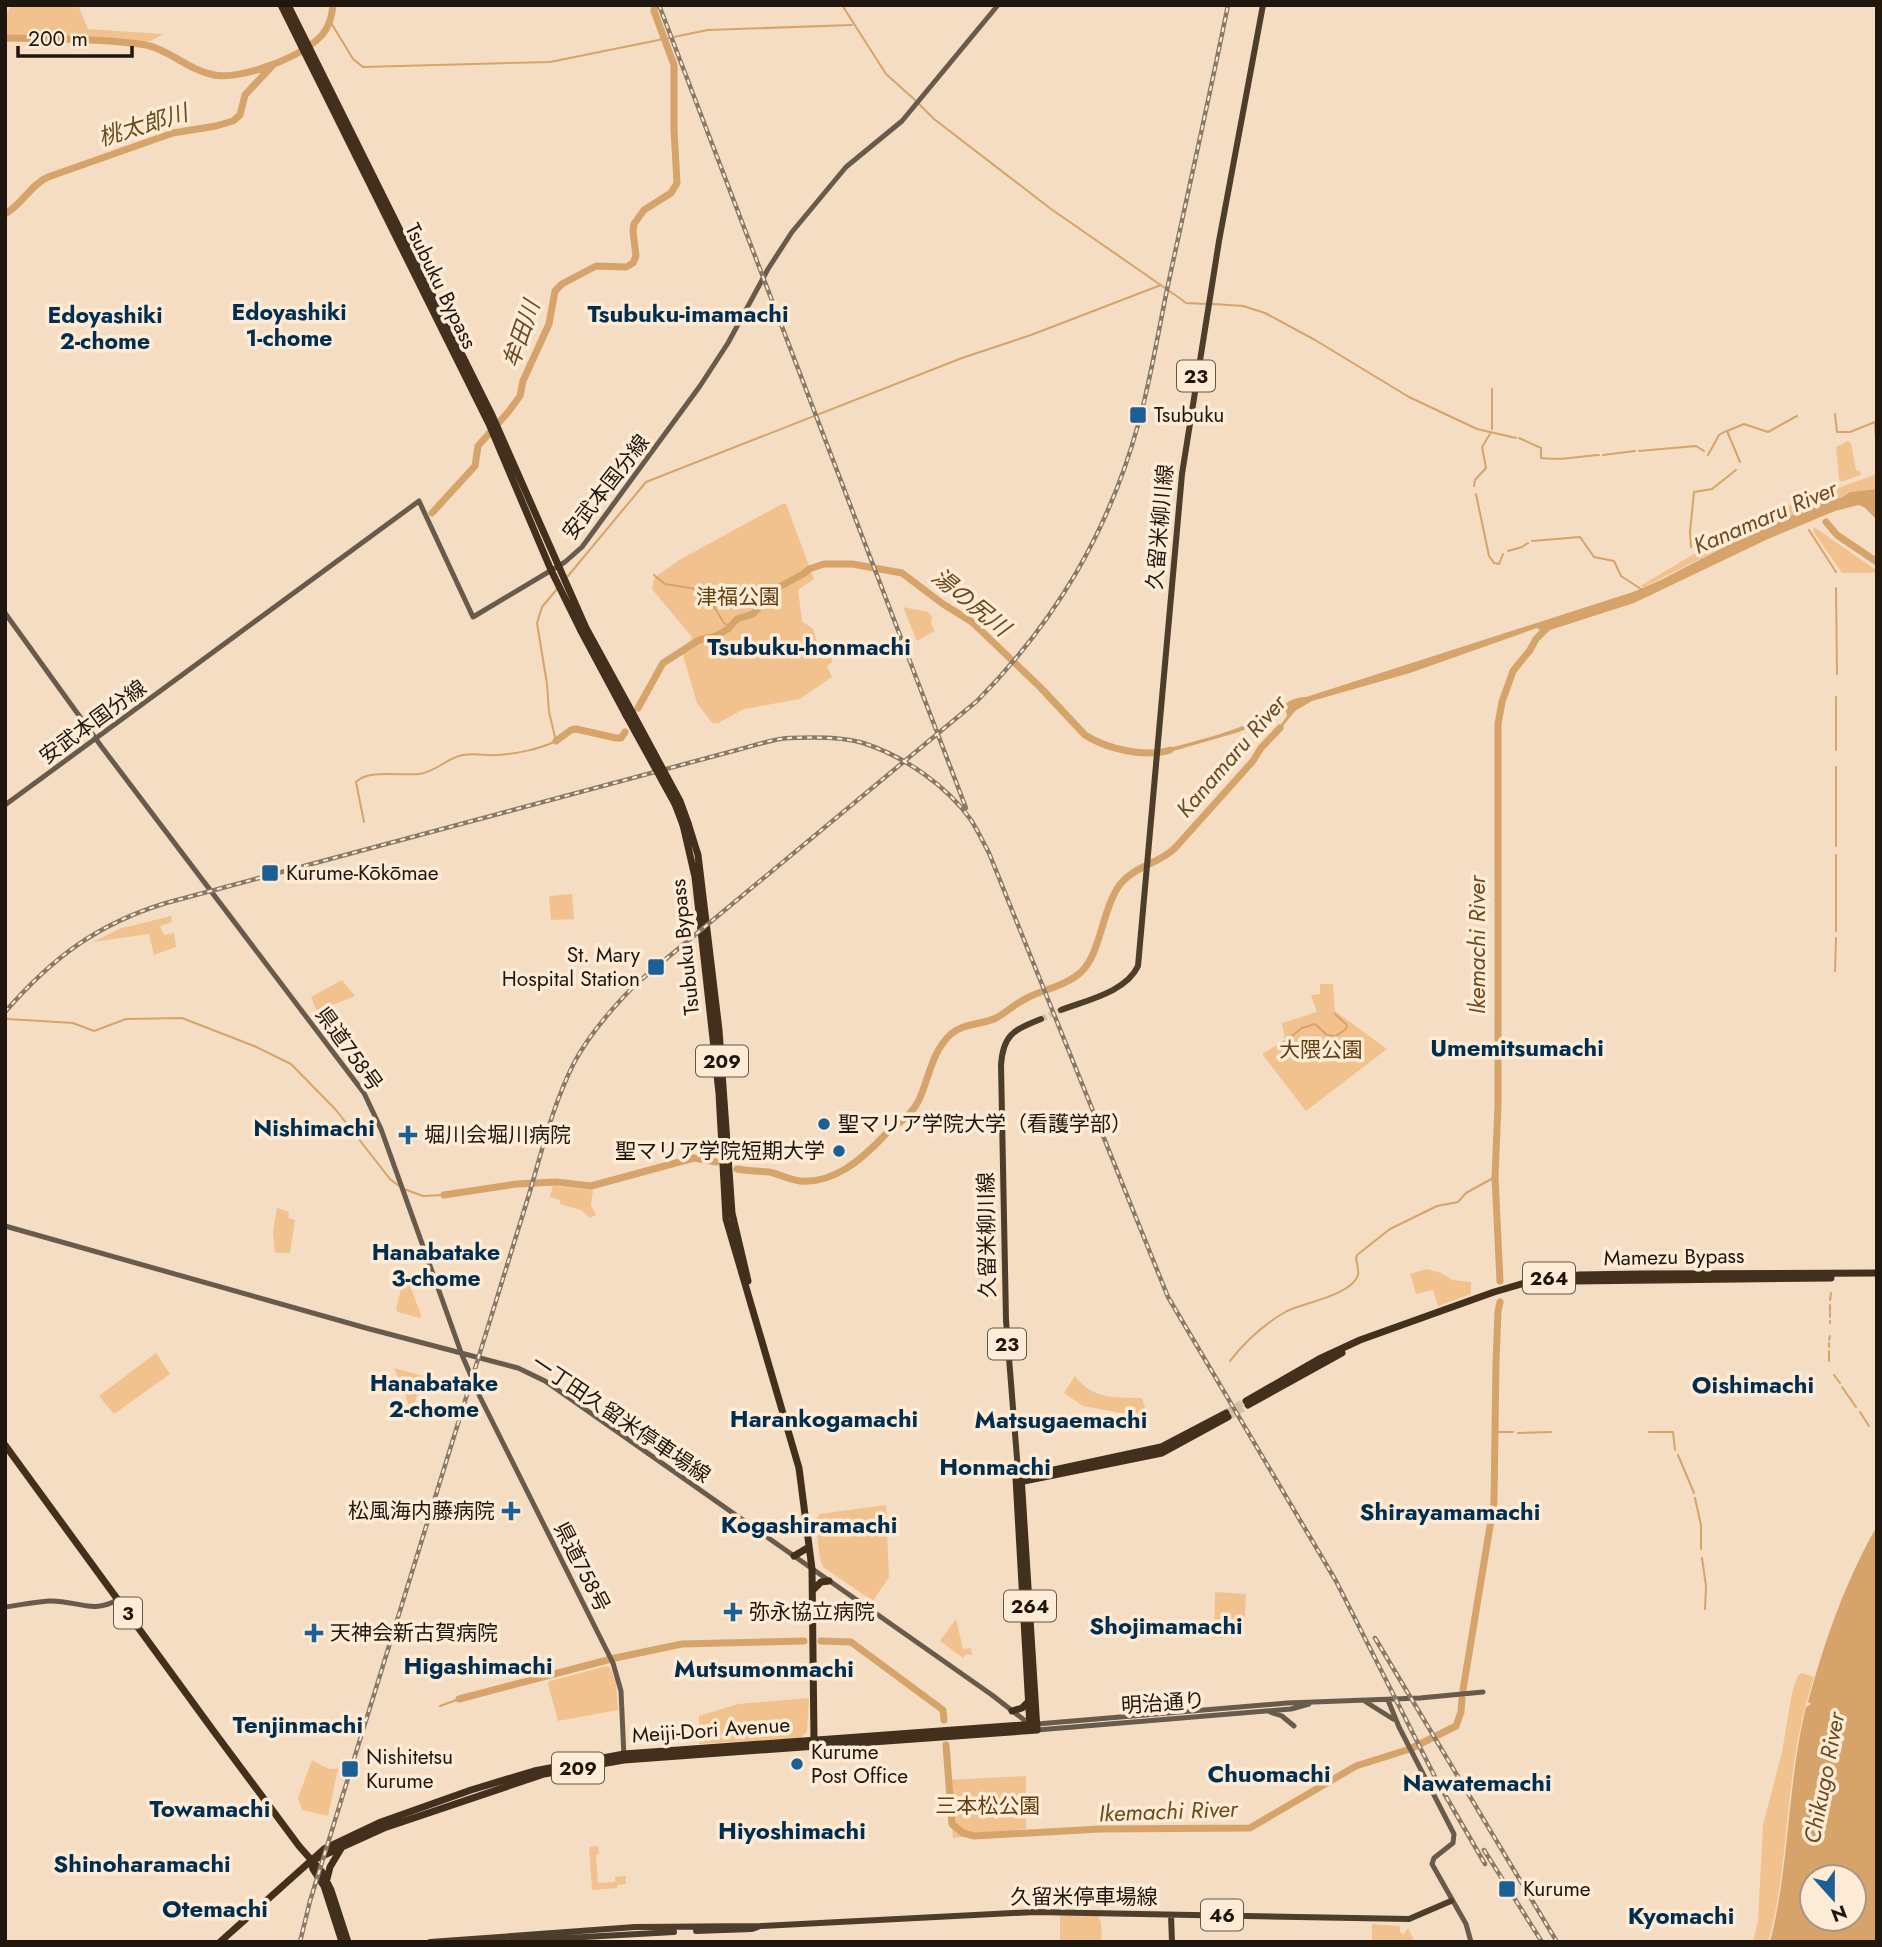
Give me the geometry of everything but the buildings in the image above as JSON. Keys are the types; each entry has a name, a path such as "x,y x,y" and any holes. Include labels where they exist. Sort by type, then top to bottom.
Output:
{"highway":[{"name":"Tsubuku Bypass","path":"281,5 312,59 489,424 580,629 629,713 686,824 695,877 719,1093 726,1219 799,1468 809,1547"},
{"name":"Tsubuku Bypass","path":"288,5 299,34"},
{"name":"Mamezu Bypass","path":"1247,1403 1319,1359 1360,1340 1535,1280 1629,1274 1877,1273"},
{"path":"1018,1478 1161,1450 1227,1415"},
{"name":"3","path":"5,1445 311,1861 327,1879 348,1942"},
{"name":"264","path":"1018,1478 1028,1702 1033,1727"},
{"name":"264","path":"1018,1478 1033,1727"},
{"path":"794,1556 809,1547"},
{"name":"209","path":"809,1547 813,1590 815,1744"},
{"path":"813,1590 821,1582 829,1581"},
{"path":"1012,1711 1023,1708 1028,1702"},
{"name":"Meiji-Dori Avenue","path":"311,1861 324,1849 357,1832 461,1793 534,1771 624,1757 1033,1727"},
{"name":"Meiji-Dori Avenue","path":"311,1861 383,1828 522,1780 624,1757"},
{"path":"327,1879 330,1867 342,1847"},
{"path":"220,1942 311,1861"},
{"name":"3","path":"311,1861 324,1886 342,1942"}],"main road":[{"name":"安武本国分線","path":"5,805 419,501 473,617 554,568 582,547 670,429 728,343 792,232 846,167 902,121 998,5"},
{"name":"久留米柳川線","path":"1061,1010 1124,985 1134,975 1138,965 1182,474 1242,109 1263,5"},
{"name":"県道758号","path":"5,613 364,1093 381,1129 463,1355 495,1428 619,1678 624,1757"},
{"name":"久留米柳川線","path":"1018,1478 1006,1320 1000,1065 1003,1046 1008,1037 1019,1028 1041,1019"},
{"name":"一丁田久留米停車場線","path":"5,1226 517,1368 545,1381 1033,1727"},
{"path":"5,1606 47,1601 101,1608 119,1600"},
{"path":"1289,1706 1483,1692"},
{"path":"1388,1700 1412,1755 1454,1834 1453,1843 1434,1858 1432,1864 1466,1924 1471,1942"},
{"path":"1363,1701 1379,1708 1396,1721"},
{"name":"明治通り","path":"1033,1727 1289,1706"},
{"name":"明治通り","path":"1033,1727 1265,1711 1289,1706"},
{"path":"1265,1711 1282,1716 1294,1726"},
{"name":"久留米停車場線","path":"430,1942 635,1927 760,1926 1035,1912 1409,1919 1451,1901"},
{"path":"1171,1914 1172,1942"},
{"name":"久留米停車場線","path":"493,1942 635,1932 752,1930 760,1926"}],"green space":[{"path":"11,5 78,5 88,29 163,34 151,41 5,36 5,18"},
{"path":"1848,441 1851,443 1856,470 1860,471 1861,475 1841,482 1836,447"},
{"path":"1877,474 1877,489 1850,492 1841,498 1797,513 1644,587 1640,586 1711,544 1717,547 1727,543 1732,532 1785,507"},
{"name":"津福公園","path":"784,503 814,579 798,590 802,621 813,629 820,652 832,655 832,662 827,666 832,677 800,699 744,709 718,723 712,723 697,703 683,655 692,637 652,589 654,578 679,560"},
{"path":"1814,527 1876,570 1876,573 1842,573 1813,531"},
{"path":"903,607 928,612 935,631 917,641"},
{"path":"572,894 574,919 551,920 549,896"},
{"path":"171,916 172,922 160,926 164,935 174,933 176,947 154,955 149,934 93,942 119,929"},
{"path":"342,980 355,996 317,1011 311,997"},
{"name":"大隈公園","path":"1320,984 1333,984 1335,1011 1387,1049 1306,1111 1262,1054 1285,1040 1282,1023 1317,1012 1311,995 1320,994"},
{"path":"553,1186 593,1190 591,1205 596,1215 590,1218 581,1210 560,1204 560,1200 550,1197"},
{"path":"277,1208 289,1212 288,1218 295,1220 290,1253 275,1253 273,1231"},
{"path":"1427,1269 1453,1280 1471,1282 1471,1294 1438,1306 1433,1290 1416,1294 1410,1274"},
{"path":"407,1278 420,1318 398,1312 396,1309 404,1279"},
{"path":"156,1353 170,1374 114,1414 99,1396"},
{"path":"394,1368 423,1376 412,1412"},
{"path":"1075,1376 1089,1389 1105,1396 1142,1398 1148,1418 1083,1406 1064,1393"},
{"path":"886,1505 889,1577 873,1601 823,1567 815,1519 820,1514"},
{"path":"1215,1592 1246,1594 1244,1637 1214,1638"},
{"path":"956,1619 963,1649 971,1648 972,1655 966,1654 963,1658 940,1641"},
{"path":"610,1667 616,1683 618,1710 558,1721 548,1684 550,1681"},
{"path":"1802,1673 1814,1677 1797,1747 1778,1900 1768,1942 1753,1942 1758,1921 1763,1825 1782,1752 1792,1693 1798,1675"},
{"path":"809,1698 807,1732 800,1738 699,1744 699,1716 738,1704"},
{"path":"312,1760 328,1768 338,1768 328,1816 302,1810 298,1798"},
{"name":"三本松公園","path":"1026,1776 1026,1829 953,1838 947,1780"},
{"path":"598,1846 598,1883 615,1882 615,1877 626,1876 626,1884 618,1885 617,1888 592,1890 589,1847"},
{"path":"1060,1916 1098,1916 1102,1942 1060,1942"},
{"path":"1372,1924 1400,1926 1400,1932 1404,1934 1408,1928 1415,1942 1372,1942"}],"water":[{"path":"1877,489 1877,520 1859,505 1835,511 1768,539 1634,603 1547,631 1537,628 1410,673 1312,701 1295,711 1275,736 1273,735 1287,716 1286,711 1239,732 1163,754 1163,750 1255,721 1295,699 1633,592 1797,513 1841,498 1850,492"},
{"name":"Chikugo River","path":"1877,1526 1877,1942 1770,1942 1777,1913 1795,1765 1806,1707 1811,1704 1808,1702 1821,1656 1855,1568"}],"waterway":[{"path":"5,38 140,44 159,49 204,72 226,76 271,65 301,51 327,28 333,5"},
{"name":"牟田川","path":"432,513 475,466 478,446 520,396 523,381 549,324 555,291 562,284 596,266 626,267 633,263 636,256 634,224 644,210 671,193 677,183 674,65 654,11 655,5"},
{"path":"842,5 886,74 915,100"},
{"path":"330,21 353,59 363,67 550,62 708,30 852,25"},
{"name":"桃太郎川","path":"5,214 48,177 173,133 233,121 240,115 245,95 272,66"},
{"path":"919,104 934,119 1051,209 1186,303 1207,304"},
{"path":"568,576 646,482 962,358 1031,335 1161,285"},
{"path":"1213,304 1243,306 1265,313 1409,397 1477,429 1516,438"},
{"path":"1492,389 1492,429"},
{"path":"1835,414 1837,432 1850,432 1875,422 1877,456"},
{"path":"1740,462 1727,431 1744,424 1768,432 1797,416"},
{"path":"1708,455 1719,435 1726,431"},
{"path":"1474,486 1475,480 1486,468 1482,447 1490,434"},
{"path":"1519,438 1541,448 1541,458 1563,459 1599,455"},
{"path":"1639,451 1696,446 1704,451"},
{"path":"1603,455 1635,451"},
{"path":"1691,547 1694,492 1712,489 1736,470"},
{"path":"1476,494 1489,556 1494,563 1499,564 1503,554"},
{"path":"1826,522 1837,535 1877,562"},
{"path":"1809,530 1836,572"},
{"path":"1532,541 1580,537 1594,557 1614,561 1621,576 1641,589"},
{"path":"1508,551 1528,543"},
{"name":"湯の尻川","path":"638,708 663,663 699,640 716,636 728,629 737,619 753,614 781,586 809,569 824,564 852,564 902,573 972,622 1040,687 1085,735 1126,751 1149,753 1170,750"},
{"path":"654,575 665,584 696,589 730,627"},
{"path":"1836,588 1837,674"},
{"path":"364,822 356,782 361,778 376,774 419,774 464,755 512,754 556,741 549,712 537,623 542,607 557,589"},
{"name":"Ikemachi River","path":"1500,1281 1495,1177 1498,1105 1498,724 1502,702 1513,671 1548,627"},
{"path":"1836,697 1836,750"},
{"name":"Kanamaru River","path":"737,1169 812,1181 835,1175 865,1154 915,1107 939,1048 951,1034 961,1028 996,1018 1023,1000 1080,973 1093,955 1110,904 1122,882 1175,848 1280,728"},
{"name":"湯の尻川","path":"556,741 576,729 616,738 621,738 625,732"},
{"path":"1836,767 1836,846"},
{"path":"1836,855 1836,931"},
{"path":"1835,971 1836,938"},
{"path":"1278,1047 1302,1028 1315,1024 1327,1035 1336,1036 1346,1029 1347,1025 1335,1014"},
{"path":"5,1017 73,1023 94,1031 126,1019 182,1018 254,1046 291,1064 336,1110 390,1179 399,1186"},
{"name":"Kanamaru River","path":"444,1195 516,1184 556,1182 591,1186 694,1158 716,1162"},
{"path":"1230,1361 1256,1333 1287,1311 1347,1288 1358,1275 1357,1255 1390,1229 1437,1206 1458,1202 1466,1193 1495,1177"},
{"path":"404,1189 423,1196 444,1195"},
{"path":"1830,1300 1831,1293"},
{"name":"Ikemachi River","path":"1463,1690 1494,1502 1496,1362 1500,1302"},
{"path":"1830,1305 1830,1311"},
{"path":"1829,1340 1830,1336"},
{"path":"1829,1351 1829,1361"},
{"path":"1834,1375 1840,1383"},
{"path":"1842,1387 1856,1407"},
{"path":"1860,1412 1869,1426"},
{"path":"1495,1432 1513,1432"},
{"path":"1518,1433 1551,1432"},
{"path":"1649,1432 1673,1432 1675,1450"},
{"path":"1678,1455 1694,1493"},
{"path":"1695,1498 1701,1525 1701,1549"},
{"path":"1702,1558 1706,1586 1705,1609"},
{"name":"Ikemachi River","path":"459,1699 615,1658 682,1644 804,1641"},
{"name":"Ikemachi River","path":"821,1641 851,1642 943,1710 944,1720"},
{"path":"440,1706 459,1699"},
{"name":"Ikemachi River","path":"946,1745 952,1824 963,1833 974,1836 1100,1829 1250,1828 1356,1766 1410,1749 1456,1726 1462,1699"}],"tunnel":[{"path":"1041,1019 1061,1010"},
{"path":"1227,1412 1246,1401"},
{"path":"1228,1417 1248,1405"}],"railway":[{"path":"659,5 966,808"},
{"path":"300,1942 310,1901 548,1131 559,1096 574,1063 587,1041 637,983 977,701 1031,640 1076,574 1111,503 1138,425 1228,5"},
{"path":"5,1012 40,975 77,945 118,921 166,903 776,740 817,738 855,741 909,764 937,784 961,807 989,853 1168,1297 1336,1581 1437,1781 1485,1864"},
{"path":"1375,1638 1557,1942"},
{"path":"1484,1850 1542,1942"}],"place":[{"name":"Tsubuku","path":"1138,415"},
{"name":"Kurume-Kōkōmae","path":"270,873"},
{"name":"St. Mary Hospital Station","path":"656,967"},
{"name":"聖マリア学院大学（看護学部）","path":"824,1124"},
{"name":"堀川会堀川病院","path":"408,1135"},
{"name":"聖マリア学院短期大学","path":"839,1151"},
{"name":"松風海内藤病院","path":"511,1511"},
{"name":"弥永協立病院","path":"733,1612"},
{"name":"天神会新古賀病院","path":"314,1633"},
{"name":"Kurume Post Office","path":"797,1764"},
{"name":"Nishitetsu Kurume","path":"350,1769"},
{"name":"Kurume","path":"1507,1889"}],"district":[{"name":"Tsubuku-imamachi","path":"688,313"},
{"name":"Edoyashiki 1-chome","path":"289,325"},
{"name":"Edoyashiki 2-chome","path":"105,328"},
{"name":"Tsubuku-honmachi","path":"809,646"},
{"name":"Umemitsumachi","path":"1517,1047"},
{"name":"Nishimachi","path":"314,1127"},
{"name":"Hanabatake 3-chome","path":"436,1265"},
{"name":"Oishimachi","path":"1753,1384"},
{"name":"Hanabatake 2-chome","path":"434,1396"},
{"name":"Harankogamachi","path":"824,1418"},
{"name":"Matsugaemachi","path":"1061,1419"},
{"name":"Honmachi","path":"995,1466"},
{"name":"Shirayamamachi","path":"1450,1511"},
{"name":"Kogashiramachi","path":"809,1524"},
{"name":"Shojimamachi","path":"1166,1625"},
{"name":"Higashimachi","path":"478,1665"},
{"name":"Mutsumonmachi","path":"764,1668"},
{"name":"Tenjinmachi","path":"298,1724"},
{"name":"Chuomachi","path":"1269,1773"},
{"name":"Nawatemachi","path":"1477,1782"},
{"name":"Towamachi","path":"210,1808"},
{"name":"Hiyoshimachi","path":"792,1830"},
{"name":"Shinoharamachi","path":"142,1863"},
{"name":"Otemachi","path":"215,1908"},
{"name":"Kyomachi","path":"1681,1915"}]}
